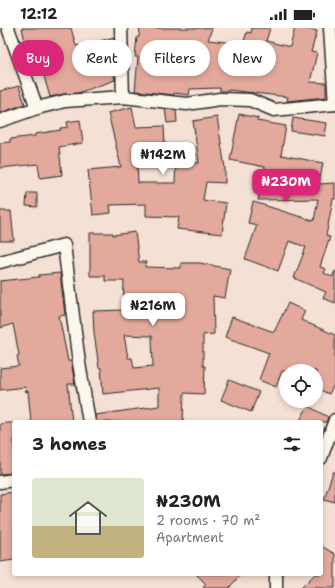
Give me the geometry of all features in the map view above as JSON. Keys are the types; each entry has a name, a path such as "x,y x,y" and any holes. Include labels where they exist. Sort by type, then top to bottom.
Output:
{"street":[{"path":"8,28 36,108"},
{"path":"121,28 123,97"},
{"path":"0,121 36,108 65,101 123,97 187,104 220,99 250,100 274,110 335,104 331,33"},
{"path":"0,262 64,245 79,363 89,420"},
{"path":"323,453 335,420"},
{"path":"0,482 12,480"},
{"path":"276,576 276,588"}],"building":[{"path":"22,28 71,28 74,40 72,40 72,76 114,76 115,80 78,93 50,97 44,76 64,76 64,40 25,40"},
{"path":"140,28 212,28 208,40 140,40 140,76 210,76 210,40 218,41 218,76 276,76 276,44 290,47 295,28 304,28 317,31 311,52 317,53 310,82 326,83 326,97 287,101 288,97 229,90 220,91 220,88 190,89 189,95 135,91 138,57 135,57 137,37 139,37"},
{"path":"252,28 270,28 266,40 244,40 247,32 251,33"},
{"path":"114,37 114,40 104,40"},
{"path":"19,86 25,104 0,113 0,91"},
{"path":"132,107 136,127 164,126 165,148 140,149 142,159 137,160 138,183 175,183 176,162 199,163 193,121 217,117 225,168 225,183 206,182 203,200 226,203 222,234 177,229 179,217 146,216 146,204 110,205 111,213 93,215 88,170 121,167 108,113"},
{"path":"165,109 176,110 177,122 167,123"},
{"path":"239,114 258,118 257,121 286,126 281,155 323,163 319,184 335,183 335,199 333,199 326,236 330,237 320,267 326,269 324,273 332,277 335,271 335,303 323,298 326,292 294,278 306,247 289,241 278,271 245,259 257,225 248,223 253,202 314,221 318,199 258,200 265,167 230,160"},
{"path":"293,118 327,123 325,136 291,131"},
{"path":"80,120 83,143 59,147 62,175 40,178 38,164 0,168 0,143 10,142 10,139 35,136 35,134 61,130 60,128 68,127 67,122"},
{"path":"27,193 37,193 37,207 26,206"},
{"path":"0,211 11,211 14,241 0,241"},
{"path":"135,232 139,262 146,262 145,267 181,268 181,263 200,263 230,269 225,298 213,296 214,334 203,335 203,366 205,366 204,394 184,393 183,420 96,420 95,415 159,406 159,388 103,394 101,368 99,368 94,333 93,311 123,310 124,281 105,281 105,276 90,276 90,233 113,233 113,235","holes":["124,335 152,336 153,366 134,368 132,358 128,358"]},
{"path":"60,273 65,315 59,316 68,361 71,361 75,384 68,384 72,420 31,420 28,391 26,392 25,387 0,390 0,368 19,366 17,356 19,355 13,324 0,328 0,281 39,277 39,275"},
{"path":"288,303 305,311 301,320 335,335 335,383 329,394 323,391 323,364 279,364 279,379 276,387 259,380 269,353 225,337 232,317 274,332"},
{"path":"229,380 259,392 251,412 221,400"},
{"path":"307,408 312,408 328,417 326,422 323,422 323,420 300,420"},
{"path":"12,423 12,473 0,474 0,424"},
{"path":"333,472 335,472 335,502 324,499"},
{"path":"12,492 12,560 0,562 0,494"},
{"path":"323,547 335,554 335,588 301,588 313,576 323,576"},
{"path":"198,576 239,576 229,588 203,588 206,584"}]}
